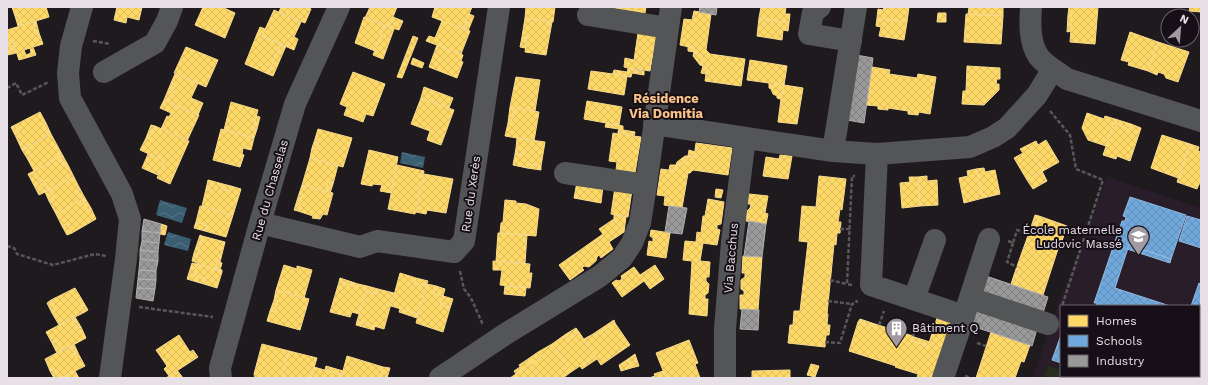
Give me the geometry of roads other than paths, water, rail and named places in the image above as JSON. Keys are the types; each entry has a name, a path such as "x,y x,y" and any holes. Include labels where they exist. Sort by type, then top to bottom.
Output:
{"street":[{"path":"82,7 71,46 69,60 68,73 70,98 122,194 130,219 110,378"},
{"path":"104,72 155,43 167,21 172,7"},
{"name":"Rue du Chasselas","path":"221,378 220,368 295,104 339,7"},
{"name":"Rue du Xerès","path":"260,223 360,247 377,242 454,252 464,241 499,7"},
{"path":"820,7 813,12 809,34 851,41"},
{"path":"833,151 855,7"},
{"path":"1031,7 1030,21 1032,42 1039,57 1067,79 1201,121"},
{"path":"440,378 492,343 600,276 622,258 632,244 640,223 669,17 588,15"},
{"path":"654,124 833,151 876,154 970,147 993,137 1007,128 1037,95 1053,69"},
{"name":"Via Bacchus","path":"725,378 725,329 732,242 745,138"},
{"path":"876,154 870,285 914,299 967,307 1048,324"},
{"path":"564,173 646,185"},
{"path":"943,378 989,239"},
{"path":"914,299 934,240"}],"water":[{"path":"402,152 425,157 423,168 400,163"},
{"path":"160,200 187,208 182,223 156,215"},
{"path":"168,232 191,239 188,251 164,245"}],"place":[{"name":"École maternelle Ludovic Massé","path":"1138,256"},
{"name":"Bâtiment Q","path":"897,348"}],"district":[{"name":"Résidence Via Domitia","path":"666,106"}]}
